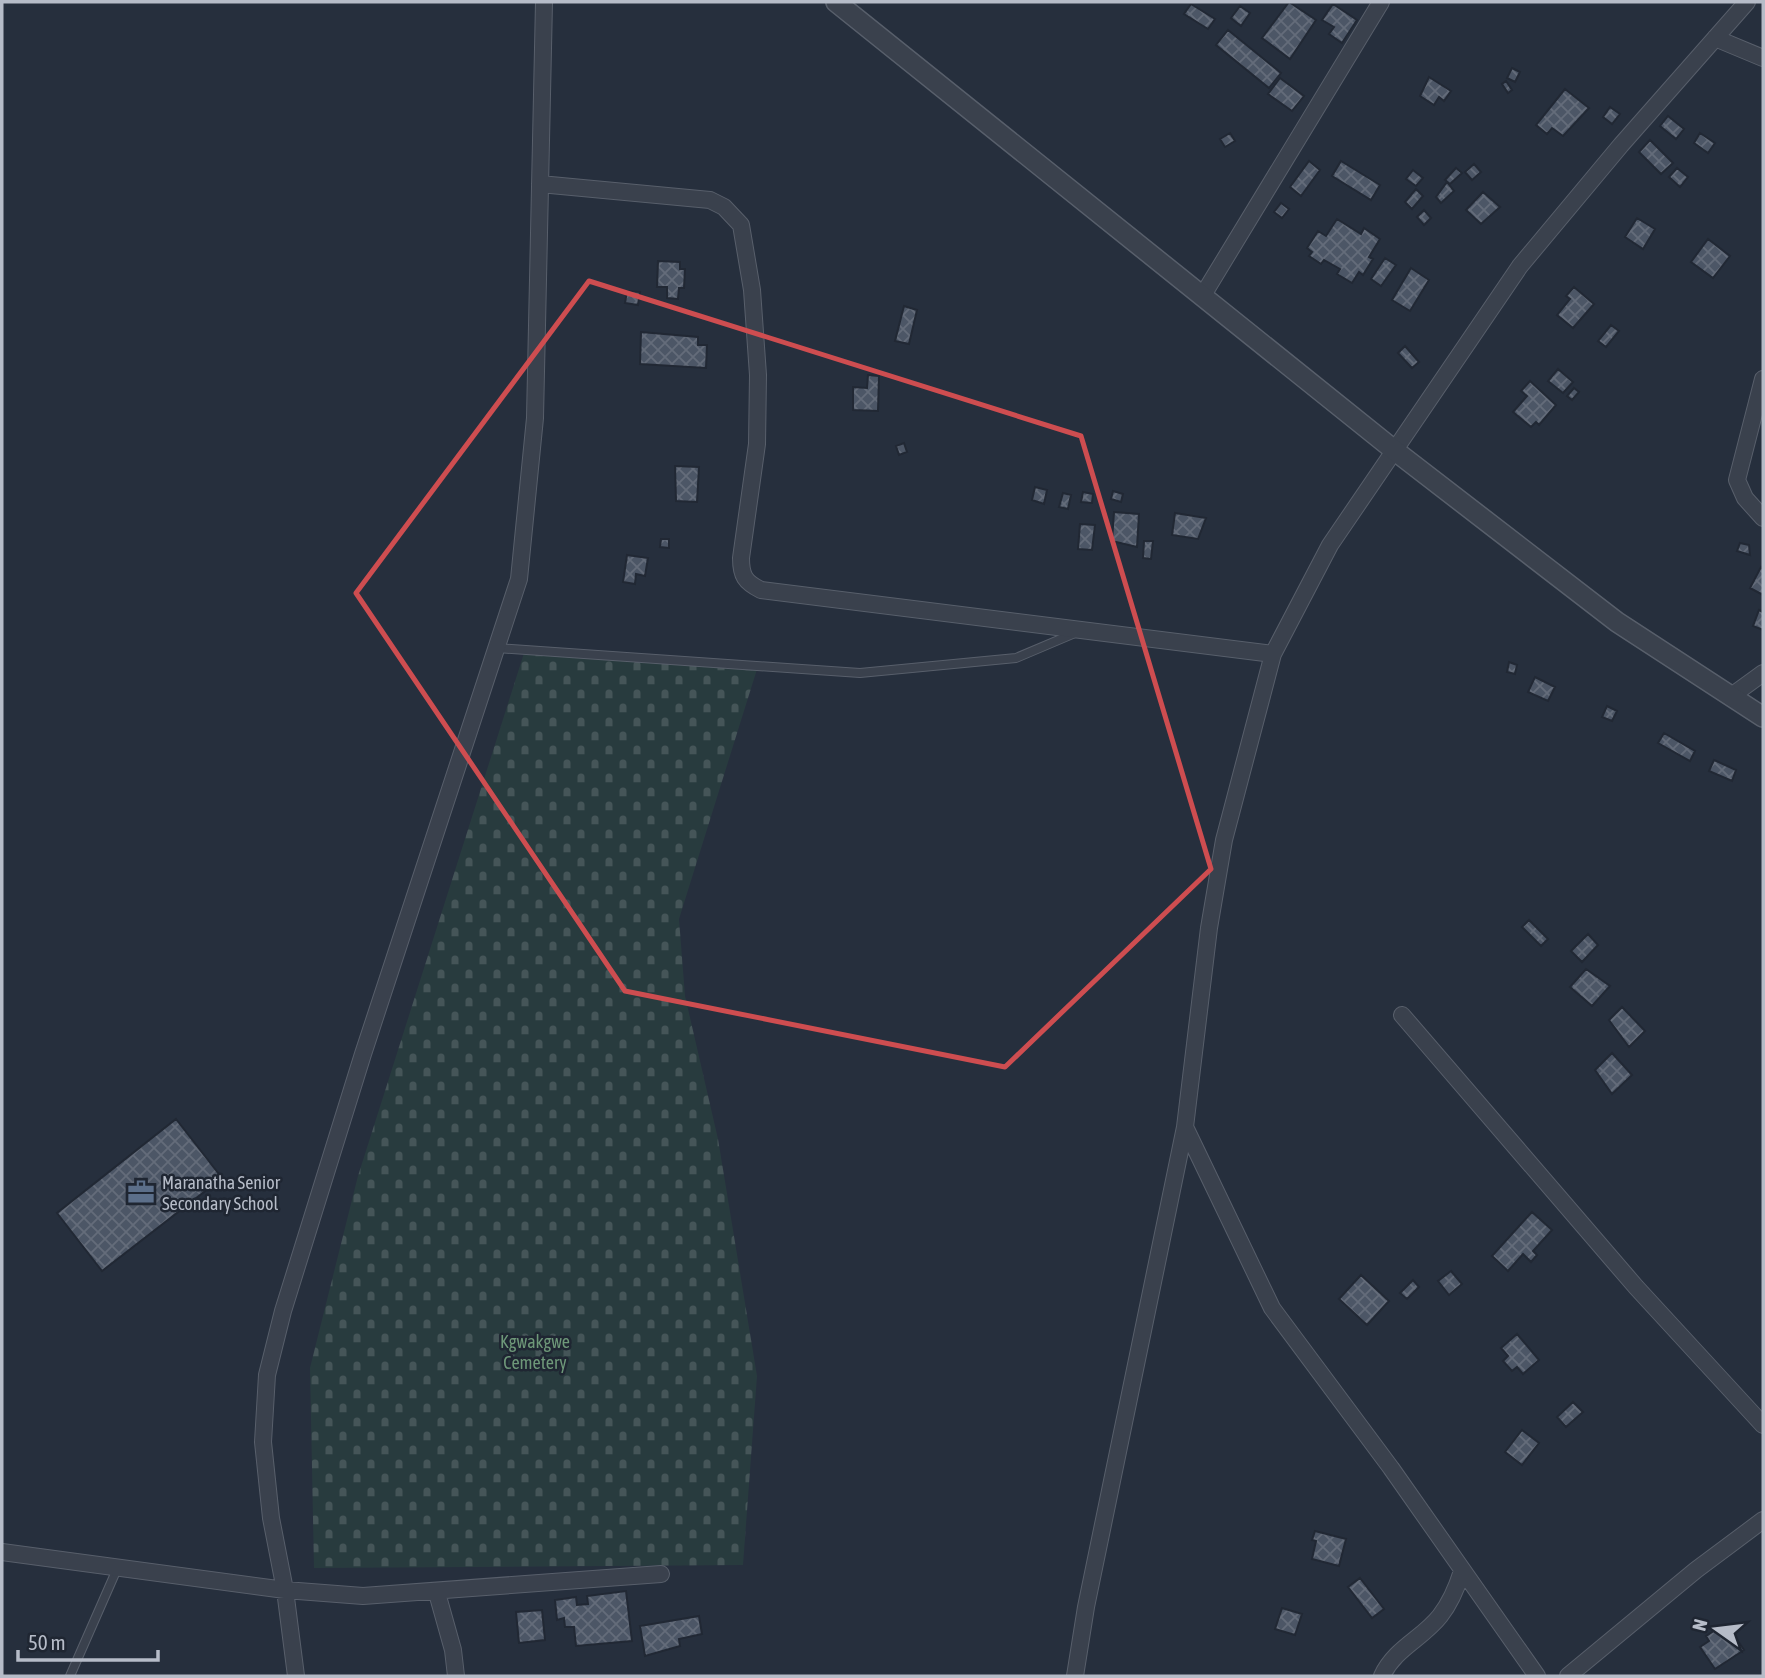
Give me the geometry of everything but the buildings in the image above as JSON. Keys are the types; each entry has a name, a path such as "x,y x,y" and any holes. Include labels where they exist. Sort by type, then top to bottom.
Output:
{"street":[{"path":"296,1676 285,1590 271,1518 263,1442 267,1376 283,1311 363,1054 519,579 535,418 544,2"},
{"path":"836,2 1394,450 1617,622 1763,717"},
{"path":"1203,295 1381,2"},
{"path":"1075,1676 1086,1607 1185,1127 1209,928 1224,840 1273,654 1330,545 1520,267 1747,2"},
{"path":"1715,38 1763,58"},
{"path":"540,184 709,200 724,207 741,225 752,290 758,375 757,444 741,558 741,572 747,583 761,590 1273,654"},
{"path":"1763,379 1737,480 1745,498 1763,518"},
{"path":"1730,697 1763,673"},
{"path":"1402,1015 1636,1287 1763,1425"},
{"path":"1185,1127 1272,1308 1537,1676"},
{"path":"1568,1676 1696,1570 1763,1520"},
{"path":"2,1552 285,1590 363,1597 661,1574"},
{"path":"1382,1676 1402,1647 1439,1619 1454,1596 1462,1571"},
{"path":"437,1593 453,1650 456,1676"}],"lane":[{"path":"496,648 860,673 1016,658 1084,629"},
{"path":"70,1676 117,1569"}],"highlighted area":[{"path":"589,281 1081,436 1211,869 1005,1067 625,991 356,593"}],"green space":[{"name":"Kgwakgwe Cemetery","path":"525,650 758,666 679,919 685,996 718,1139 757,1376 743,1565 314,1568 310,1368 358,1176"}],"place":[{"name":"Maranatha Senior Secondary School","path":"141,1192"}]}
